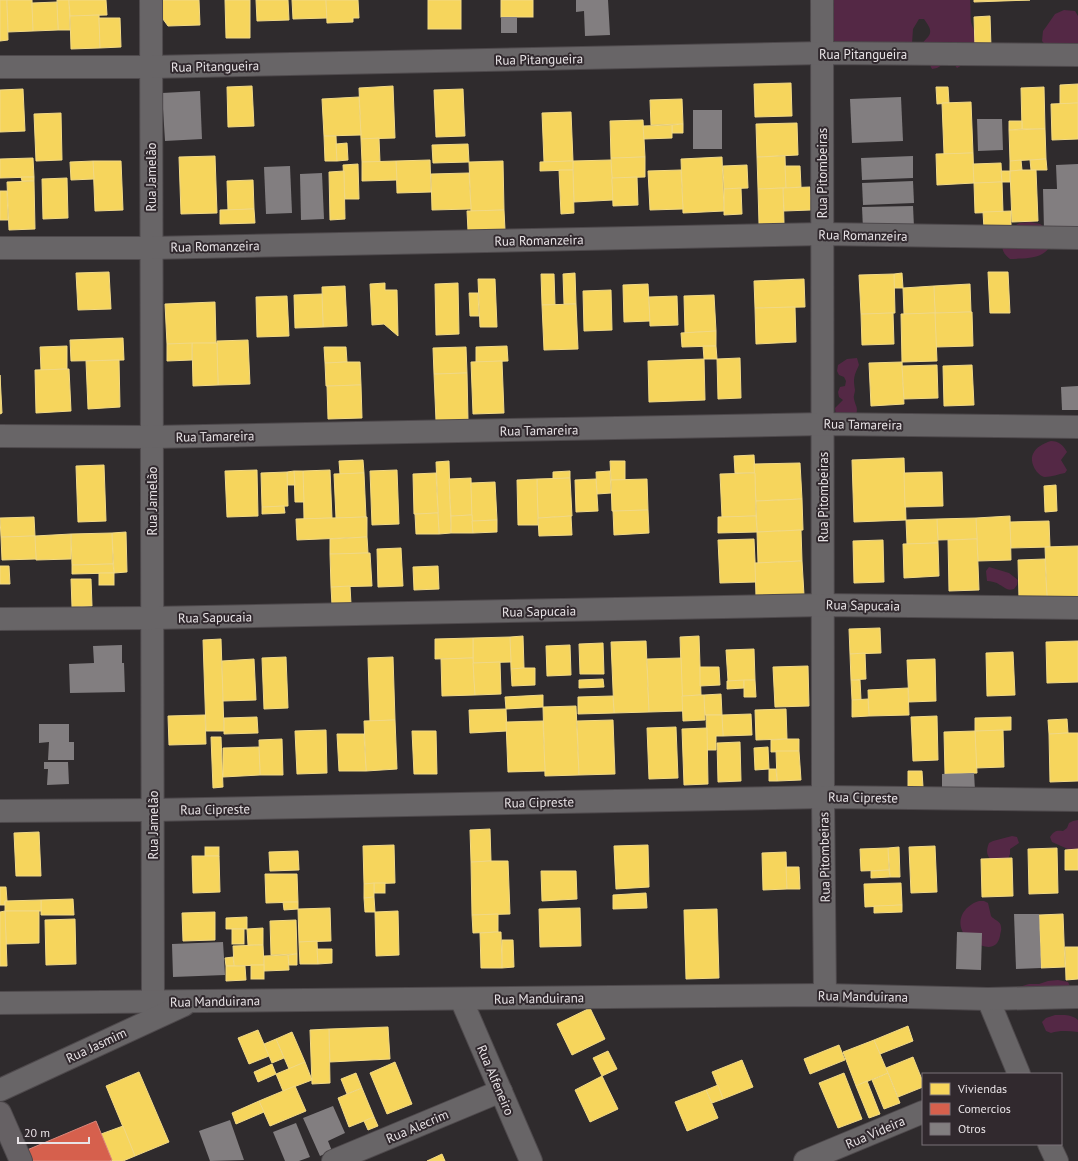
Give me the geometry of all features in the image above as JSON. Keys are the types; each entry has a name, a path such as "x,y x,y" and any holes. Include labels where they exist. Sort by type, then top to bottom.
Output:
{"street":[{"name":"Rua Jamelão","path":"150,0 153,1002"},
{"name":"Rua Pitombeiras","path":"822,0 823,797 825,995"},
{"name":"Rua Pitangueira","path":"0,68 151,67 822,53 1078,55"},
{"name":"Rua Romanzeira","path":"0,248 151,248 822,234 1078,238"},
{"name":"Rua Tamareira","path":"0,436 152,437 823,424 1078,427"},
{"name":"Rua Sapucaia","path":"0,619 152,618 823,605 1078,608"},
{"name":"Rua Cipreste","path":"0,811 153,810 823,797 1078,800"},
{"name":"Rua Manduirana","path":"0,1003 825,995 988,999 1078,997"},
{"name":"Rua Alfeneiro","path":"461,999 531,1161"},
{"path":"988,999 1019,1073"},
{"name":"Rua Jasmim","path":"0,1090 193,1001"},
{"name":"Rua Alecrim","path":"333,1161 501,1091"},
{"name":"Rua Videira","path":"805,1161 922,1112"},
{"path":"0,1113 21,1161"},
{"path":"1049,1145 1057,1161"}],"shaded area":[{"path":"827,0 970,0 971,22 975,34 975,43 968,58 961,66 957,68 954,64 942,65 932,69 920,46 930,34 929,28 924,19 919,19 913,29 912,44 835,42 827,30"},
{"path":"1064,10 1075,11 1078,16 1078,67 1061,63 1042,41 1043,31 1055,14"},
{"path":"1030,222 1040,224 1046,228 1049,248 1041,255 1010,259 1003,251 1002,247 1006,236 1011,227 1020,223"},
{"path":"857,358 859,365 854,380 854,398 857,410 855,418 836,417 835,408 843,400 839,397 838,392 840,387 845,386 846,381 837,371 838,365 847,359"},
{"path":"1051,441 1060,444 1067,452 1061,460 1067,470 1065,473 1045,477 1039,474 1034,468 1032,457 1038,447"},
{"path":"989,567 1009,573 1018,580 1014,589 1008,589 995,582 987,581 986,571"},
{"path":"1078,820 1078,851 1070,850 1052,842 1050,837 1054,832 1063,831 1067,828 1069,823"},
{"path":"1012,836 1017,837 1019,843 1010,849 1008,859 992,861 987,853 989,843"},
{"path":"979,901 988,903 991,916 1001,925 998,941 990,947 978,944 967,938 962,931 962,915 973,903"},
{"path":"1058,980 1068,982 1071,988 1019,987 1029,984 1039,984"},
{"path":"1055,1015 1070,1016 1078,1020 1078,1032 1061,1031 1051,1033 1046,1031 1042,1022 1046,1018"}],"building: Viviendas":[{"path":"0,0 7,0 8,40 0,41"},
{"path":"7,0 32,0 33,31 8,32"},
{"path":"57,0 69,0 70,30 58,30"},
{"path":"69,0 106,0 107,15 70,16"},
{"path":"160,0 199,0 200,25 168,26 160,15"},
{"path":"225,0 250,0 250,38 226,38"},
{"path":"256,0 288,0 289,20 257,21"},
{"path":"292,0 326,0 327,18 293,19"},
{"path":"326,0 358,0 359,18 353,18 353,22 327,23"},
{"path":"428,0 461,0 461,29 428,29"},
{"path":"501,0 533,0 533,17 501,17"},
{"path":"974,0 1030,0 974,2"},
{"path":"57,2 58,30 33,31 32,3"},
{"path":"99,15 100,48 71,49 70,16"},
{"path":"990,16 991,47 975,47 974,17"},
{"path":"99,18 120,18 121,47 100,48"},
{"path":"791,83 792,116 755,117 754,84"},
{"path":"1078,84 1078,103 1060,104 1060,85"},
{"path":"252,86 254,126 228,127 227,87"},
{"path":"393,86 395,138 361,139 359,88"},
{"path":"936,87 948,87 949,103 937,104"},
{"path":"1044,87 1045,129 1022,129 1021,88"},
{"path":"23,89 25,131 0,132 0,90"},
{"path":"463,89 465,136 436,137 434,90"},
{"path":"359,97 361,135 324,136 322,99"},
{"path":"682,99 683,124 651,125 650,100"},
{"path":"971,102 973,153 944,154 942,103"},
{"path":"1078,103 1078,139 1052,140 1051,104"},
{"path":"571,112 573,161 544,162 542,113"},
{"path":"61,113 62,160 36,161 34,114"},
{"path":"643,120 645,157 611,158 610,121"},
{"path":"1009,121 1022,121 1022,129 1009,130"},
{"path":"797,123 798,155 757,157 756,124"},
{"path":"683,124 683,133 672,133 672,125"},
{"path":"672,125 672,138 644,139 643,126"},
{"path":"1045,129 1046,159 1010,161 1009,130"},
{"path":"324,136 336,136 337,161 325,161"},
{"path":"379,138 380,162 362,162 361,139"},
{"path":"347,143 348,160 337,161 336,144"},
{"path":"468,144 469,162 433,163 432,145"},
{"path":"973,153 974,183 937,185 936,154"},
{"path":"215,156 217,213 181,214 179,157"},
{"path":"785,156 786,188 758,189 757,157"},
{"path":"645,157 645,177 612,178 611,158"},
{"path":"722,157 724,211 683,213 681,159"},
{"path":"33,158 34,177 0,178 0,159"},
{"path":"1046,159 1047,170 1031,170 1030,160"},
{"path":"430,160 431,192 397,193 396,161"},
{"path":"611,160 613,200 574,202 573,161"},
{"path":"1021,160 1022,170 1010,171 1010,161"},
{"path":"93,161 121,161 123,210 95,211"},
{"path":"93,161 94,179 71,180 70,162"},
{"path":"396,161 397,180 362,181 362,162"},
{"path":"503,161 504,210 471,211 469,162"},
{"path":"573,161 573,170 540,171 540,162"},
{"path":"1001,163 1002,182 974,183 973,164"},
{"path":"358,164 359,199 345,199 343,165"},
{"path":"747,165 748,188 724,189 723,166"},
{"path":"785,166 800,166 801,187 786,188"},
{"path":"559,170 573,170 574,213 561,214"},
{"path":"681,170 683,209 650,210 648,171"},
{"path":"1036,170 1038,221 1012,222 1010,171"},
{"path":"344,171 345,219 330,220 329,172"},
{"path":"1001,171 1010,171 1010,182 1002,182"},
{"path":"469,173 471,209 432,210 431,174"},
{"path":"21,177 34,177 34,181 22,181"},
{"path":"637,177 638,205 613,206 612,178"},
{"path":"67,178 68,218 43,219 42,179"},
{"path":"253,180 254,209 228,210 227,181"},
{"path":"34,181 35,229 9,230 7,182"},
{"path":"1002,182 1003,212 975,213 974,183"},
{"path":"810,187 811,210 784,211 783,188"},
{"path":"741,188 742,214 724,215 724,189"},
{"path":"783,188 784,223 759,224 758,189"},
{"path":"0,191 7,191 8,220 0,220"},
{"path":"254,209 255,223 220,224 220,210"},
{"path":"504,210 505,230 468,231 467,211"},
{"path":"1011,211 1011,228 984,229 983,212"},
{"path":"109,272 111,309 78,310 76,273"},
{"path":"988,272 1008,272 1010,313 990,313"},
{"path":"575,273 576,304 564,304 563,274"},
{"path":"902,273 903,288 894,288 894,274"},
{"path":"541,274 554,274 555,305 542,305"},
{"path":"894,274 895,313 861,314 859,275"},
{"path":"478,279 495,279 497,327 480,327"},
{"path":"804,279 805,307 755,308 754,281"},
{"path":"385,283 385,290 397,290 398,336 384,324 372,325 370,284"},
{"path":"458,283 459,334 436,335 435,284"},
{"path":"648,284 650,321 624,322 623,285"},
{"path":"970,284 971,312 935,313 934,286"},
{"path":"345,286 347,326 323,327 322,287"},
{"path":"934,286 935,313 904,314 903,288"},
{"path":"611,290 612,330 584,331 583,291"},
{"path":"469,293 478,293 479,316 470,316"},
{"path":"322,294 323,327 295,328 294,295"},
{"path":"714,295 716,331 685,333 684,296"},
{"path":"287,296 289,336 257,337 256,297"},
{"path":"677,296 678,325 650,326 649,297"},
{"path":"215,302 216,343 167,344 165,304"},
{"path":"576,304 578,349 544,350 542,305"},
{"path":"795,307 796,342 756,344 755,308"},
{"path":"972,312 973,346 936,347 935,313"},
{"path":"893,313 894,344 862,345 861,314"},
{"path":"935,313 937,361 902,362 901,314"},
{"path":"716,331 716,346 682,347 681,333"},
{"path":"123,338 124,360 71,361 70,340"},
{"path":"248,340 250,384 218,385 217,341"},
{"path":"192,343 217,343 218,385 193,386"},
{"path":"192,343 192,360 167,361 167,344"},
{"path":"67,346 67,369 41,370 40,347"},
{"path":"507,346 508,361 476,362 476,347"},
{"path":"703,346 716,346 717,359 704,359"},
{"path":"324,347 346,347 347,362 325,363"},
{"path":"466,347 467,373 434,374 433,348"},
{"path":"740,358 741,398 718,399 717,359"},
{"path":"704,359 705,400 649,402 648,361"},
{"path":"119,360 120,407 88,409 86,361"},
{"path":"502,361 504,413 473,414 471,362"},
{"path":"360,362 361,385 326,386 325,363"},
{"path":"902,362 904,404 871,406 869,363"},
{"path":"937,365 938,398 904,399 902,366"},
{"path":"972,365 974,405 944,406 943,366"},
{"path":"69,369 71,411 36,413 35,370"},
{"path":"467,373 468,420 436,421 434,374"},
{"path":"0,375 2,413 0,414"},
{"path":"361,385 362,418 328,419 327,386"},
{"path":"754,455 755,473 735,473 734,456"},
{"path":"904,458 906,520 854,522 852,460"},
{"path":"363,460 364,473 340,474 339,461"},
{"path":"449,461 451,533 439,534 436,462"},
{"path":"610,461 625,461 625,480 611,480"},
{"path":"800,463 802,499 756,501 754,464"},
{"path":"104,465 106,521 78,522 76,466"},
{"path":"257,470 258,516 227,517 225,471"},
{"path":"330,470 332,518 304,519 303,471"},
{"path":"397,470 399,524 372,525 370,471"},
{"path":"294,471 303,471 304,502 295,502"},
{"path":"294,471 295,485 287,485 287,472"},
{"path":"570,471 570,478 553,479 553,472"},
{"path":"610,471 611,493 597,494 596,472"},
{"path":"287,472 288,506 262,507 261,473"},
{"path":"942,472 943,506 905,507 904,473"},
{"path":"364,473 366,517 336,518 334,474"},
{"path":"436,473 438,513 414,514 413,474"},
{"path":"755,473 756,516 722,517 720,474"},
{"path":"471,478 472,515 451,516 449,479"},
{"path":"570,478 572,516 538,518 537,479"},
{"path":"537,479 538,525 518,525 517,480"},
{"path":"596,479 598,511 576,512 575,480"},
{"path":"647,479 648,510 612,511 611,480"},
{"path":"495,482 497,520 472,521 471,483"},
{"path":"1056,485 1057,511 1045,512 1044,486"},
{"path":"802,499 803,530 757,532 756,501"},
{"path":"284,506 285,513 262,514 262,507"},
{"path":"648,510 649,533 614,535 613,511"},
{"path":"438,513 439,534 416,534 415,514"},
{"path":"472,515 473,533 451,533 451,516"},
{"path":"571,516 572,535 539,536 538,518"},
{"path":"756,516 757,532 718,533 718,517"},
{"path":"1010,516 1011,560 978,561 976,518"},
{"path":"34,517 35,536 1,537 0,518"},
{"path":"367,517 367,537 297,540 296,519"},
{"path":"976,518 977,539 938,540 937,519"},
{"path":"937,519 938,543 907,544 906,520"},
{"path":"497,520 497,532 473,533 472,521"},
{"path":"1049,521 1050,547 1011,548 1010,522"},
{"path":"801,530 802,561 758,563 757,532"},
{"path":"126,532 127,572 114,573 112,533"},
{"path":"112,533 113,564 72,565 71,534"},
{"path":"71,534 71,559 36,560 35,536"},
{"path":"35,536 36,559 2,560 1,537"},
{"path":"367,537 368,553 330,554 330,539"},
{"path":"754,539 756,582 720,583 718,540"},
{"path":"977,539 979,590 949,591 948,540"},
{"path":"883,540 884,582 854,583 853,541"},
{"path":"938,543 939,576 904,578 903,544"},
{"path":"1078,546 1078,597 1047,598 1045,547"},
{"path":"401,548 403,586 378,587 377,549"},
{"path":"370,553 372,586 331,587 330,554"},
{"path":"1045,559 1047,598 1019,599 1018,560"},
{"path":"802,561 804,595 756,597 755,563"},
{"path":"113,564 114,573 72,574 72,565"},
{"path":"0,566 9,566 10,584 0,584"},
{"path":"438,566 439,589 414,590 413,567"},
{"path":"99,573 114,573 114,585 99,585"},
{"path":"71,579 91,579 92,606 72,607"},
{"path":"350,586 351,604 332,605 331,587"},
{"path":"880,628 881,653 850,654 849,629"},
{"path":"523,636 524,668 511,669 510,637"},
{"path":"699,636 701,695 682,696 680,637"},
{"path":"510,637 511,662 473,663 473,638"},
{"path":"473,638 473,658 435,659 435,639"},
{"path":"221,639 224,731 206,731 203,640"},
{"path":"646,641 649,712 614,713 611,642"},
{"path":"1078,641 1078,682 1047,683 1046,642"},
{"path":"603,643 604,674 580,674 579,644"},
{"path":"570,645 571,675 547,676 546,646"},
{"path":"754,649 755,680 728,681 726,650"},
{"path":"1013,652 1015,695 987,696 986,653"},
{"path":"865,653 866,679 851,680 850,654"},
{"path":"286,657 288,708 264,709 262,658"},
{"path":"393,657 395,720 370,721 368,658"},
{"path":"473,658 475,695 442,696 441,659"},
{"path":"681,658 683,711 649,712 647,659"},
{"path":"254,659 256,700 223,701 222,661"},
{"path":"935,659 936,701 909,702 907,660"},
{"path":"500,662 501,694 475,695 473,663"},
{"path":"808,666 809,706 775,707 773,667"},
{"path":"700,667 719,667 720,685 700,686"},
{"path":"535,668 535,685 512,686 511,669"},
{"path":"603,679 604,687 579,688 579,680"},
{"path":"744,680 744,688 727,689 727,681"},
{"path":"744,680 755,680 756,697 744,697"},
{"path":"851,680 860,680 861,700 852,700"},
{"path":"908,688 909,715 869,716 868,690"},
{"path":"721,694 722,715 705,715 704,695"},
{"path":"543,695 543,707 506,709 505,697"},
{"path":"704,695 705,720 683,721 682,696"},
{"path":"613,696 614,713 578,714 578,697"},
{"path":"868,699 869,716 852,717 852,700"},
{"path":"576,706 579,775 545,776 543,707"},
{"path":"506,709 507,731 470,733 469,710"},
{"path":"786,709 787,739 756,740 755,710"},
{"path":"751,714 752,735 723,736 722,715"},
{"path":"205,715 206,744 169,745 168,716"},
{"path":"706,715 722,715 723,736 716,736 716,750 707,750"},
{"path":"937,716 938,760 913,761 911,717"},
{"path":"257,717 258,733 224,734 224,718"},
{"path":"1011,717 1011,730 975,731 975,718"},
{"path":"1067,719 1068,733 1049,734 1048,720"},
{"path":"395,720 397,769 366,771 364,721"},
{"path":"613,720 615,774 579,775 577,721"},
{"path":"543,721 545,771 508,772 506,722"},
{"path":"676,727 678,778 649,779 647,728"},
{"path":"707,728 708,784 684,785 682,729"},
{"path":"326,730 327,773 297,774 295,731"},
{"path":"1003,730 1004,767 976,768 975,731"},
{"path":"412,731 436,731 437,774 414,774"},
{"path":"975,731 977,773 945,774 944,732"},
{"path":"1078,733 1078,781 1050,782 1049,734"},
{"path":"337,734 364,734 366,771 339,771"},
{"path":"211,737 221,737 223,787 213,788"},
{"path":"282,739 283,775 260,775 259,740"},
{"path":"799,739 799,751 771,752 771,740"},
{"path":"740,742 741,781 718,782 717,743"},
{"path":"259,747 260,775 223,777 223,748"},
{"path":"768,747 769,769 755,770 754,748"},
{"path":"776,751 799,751 801,780 777,781"},
{"path":"769,769 776,769 777,781 769,781"},
{"path":"908,771 922,771 923,787 908,788"},
{"path":"490,829 491,861 471,862 470,830"},
{"path":"39,832 41,876 16,876 14,833"},
{"path":"394,845 395,883 364,884 363,846"},
{"path":"648,845 649,887 616,889 614,846"},
{"path":"935,846 937,892 911,893 909,847"},
{"path":"205,847 219,847 219,856 205,856"},
{"path":"899,847 900,877 890,877 888,848"},
{"path":"888,848 889,870 861,871 860,849"},
{"path":"1057,848 1058,893 1029,894 1028,849"},
{"path":"1078,849 1078,870 1065,870 1065,850"},
{"path":"298,851 299,870 270,871 269,852"},
{"path":"786,852 787,889 763,890 762,853"},
{"path":"192,856 219,856 220,892 193,893"},
{"path":"1012,858 1013,896 982,897 981,859"},
{"path":"508,861 510,914 472,915 471,862"},
{"path":"786,867 799,867 800,889 787,889"},
{"path":"889,870 890,877 871,878 871,871"},
{"path":"541,871 576,871 577,899 542,901"},
{"path":"265,874 297,874 298,902 266,903"},
{"path":"374,883 385,883 385,893 374,893"},
{"path":"374,883 374,897 364,898 364,884"},
{"path":"901,883 902,905 865,907 864,884"},
{"path":"0,887 6,887 7,901 5,901 5,905 0,905"},
{"path":"646,893 647,908 613,909 613,895"},
{"path":"374,897 375,912 365,912 364,898"},
{"path":"73,899 74,915 41,915 41,900"},
{"path":"41,900 41,911 5,911 5,901"},
{"path":"283,902 298,902 298,909 284,910"},
{"path":"902,905 902,912 874,913 874,906"},
{"path":"330,908 331,941 299,942 298,909"},
{"path":"580,908 581,946 540,947 539,909"},
{"path":"717,909 719,978 686,979 684,910"},
{"path":"5,911 39,911 39,943 6,944"},
{"path":"5,911 7,966 0,966 0,912"},
{"path":"398,911 399,955 376,956 375,912"},
{"path":"215,912 215,940 183,941 182,913"},
{"path":"498,914 498,932 473,933 472,915"},
{"path":"1063,914 1065,967 1041,968 1039,915"},
{"path":"247,917 247,929 226,929 226,918"},
{"path":"75,919 76,964 46,965 45,920"},
{"path":"296,920 297,954 271,955 270,921"},
{"path":"263,928 263,945 248,945 247,929"},
{"path":"232,929 244,929 244,944 232,944"},
{"path":"501,932 502,968 481,968 480,933"},
{"path":"502,940 513,940 514,967 502,968"},
{"path":"317,941 318,964 300,964 299,942"},
{"path":"263,945 264,965 234,966 233,946"},
{"path":"1065,947 1078,947 1078,979 1066,980"},
{"path":"317,949 332,949 332,963 318,964"},
{"path":"297,954 297,965 289,965 288,955"},
{"path":"288,955 289,970 264,971 264,956"},
{"path":"233,957 234,966 226,966 225,958"},
{"path":"251,965 264,965 264,979 251,979"},
{"path":"226,966 245,966 246,980 226,981"},
{"path":"590,1008 605,1039 572,1055 557,1024"},
{"path":"908,1026 913,1041 880,1054 874,1040"},
{"path":"388,1027 390,1059 330,1062 329,1029"},
{"path":"329,1029 330,1083 312,1084 310,1030"},
{"path":"258,1030 269,1056 249,1064 238,1038"},
{"path":"292,1032 305,1062 289,1069 276,1039"},
{"path":"276,1039 284,1058 272,1063 264,1044"},
{"path":"874,1040 888,1073 856,1086 843,1052"},
{"path":"839,1045 845,1060 810,1074 804,1059"},
{"path":"608,1051 617,1069 602,1076 593,1058"},
{"path":"913,1057 922,1080 922,1087 898,1097 886,1068"},
{"path":"742,1060 753,1087 723,1099 712,1072"},
{"path":"305,1062 312,1080 283,1091 276,1074"},
{"path":"395,1062 412,1104 387,1114 370,1073"},
{"path":"272,1064 276,1074 258,1082 254,1072"},
{"path":"139,1072 169,1142 135,1156 106,1086"},
{"path":"356,1073 362,1088 347,1094 341,1079"},
{"path":"844,1073 862,1119 838,1128 819,1083"},
{"path":"888,1073 900,1103 884,1109 872,1080"},
{"path":"602,1076 618,1109 590,1122 575,1090"},
{"path":"867,1081 880,1114 869,1118 856,1086"},
{"path":"718,1085 723,1099 712,1103 706,1090"},
{"path":"295,1086 306,1111 270,1126 259,1101"},
{"path":"362,1088 374,1117 349,1127 338,1098"},
{"path":"706,1090 718,1118 687,1131 675,1102"},
{"path":"259,1101 264,1112 236,1124 232,1113"},
{"path":"374,1117 378,1126 368,1130 364,1121"},
{"path":"123,1126 135,1156 123,1161 112,1161 101,1134"},
{"path":"442,1154 445,1161 427,1161"}],"building: Comercios":[{"path":"96,1121 112,1160 32,1161 27,1150"}],"building: Otros":[{"path":"576,0 608,0 610,35 585,36 584,11 576,12"},
{"path":"501,17 517,17 517,33 501,33"},
{"path":"200,91 202,139 165,141 162,93"},
{"path":"901,97 903,141 852,143 850,99"},
{"path":"693,110 722,110 722,149 693,149"},
{"path":"977,119 1002,119 1003,150 978,151"},
{"path":"913,156 913,178 862,180 861,158"},
{"path":"1078,164 1078,229 1044,230 1043,189 1057,189 1056,165"},
{"path":"290,166 292,213 266,214 264,167"},
{"path":"322,173 324,219 301,220 300,174"},
{"path":"913,181 914,203 863,205 862,183"},
{"path":"913,206 914,227 863,229 862,207"},
{"path":"1078,386 1078,410 1062,410 1061,387"},
{"path":"122,645 125,692 70,693 69,664 94,663 93,646"},
{"path":"39,724 69,724 69,742 74,742 74,760 48,760 49,742 39,743"},
{"path":"44,762 68,762 69,784 47,785 48,769 44,769"},
{"path":"974,773 975,790 942,791 942,774"},
{"path":"1014,914 1039,914 1041,968 1016,969"},
{"path":"957,932 982,933 981,970 956,969"},
{"path":"223,942 225,975 173,977 172,944"},
{"path":"333,1106 345,1133 328,1141 332,1151 320,1156 303,1118"},
{"path":"230,1120 244,1160 210,1161 199,1131"},
{"path":"296,1123 310,1157 299,1161 285,1161 273,1132"}]}
